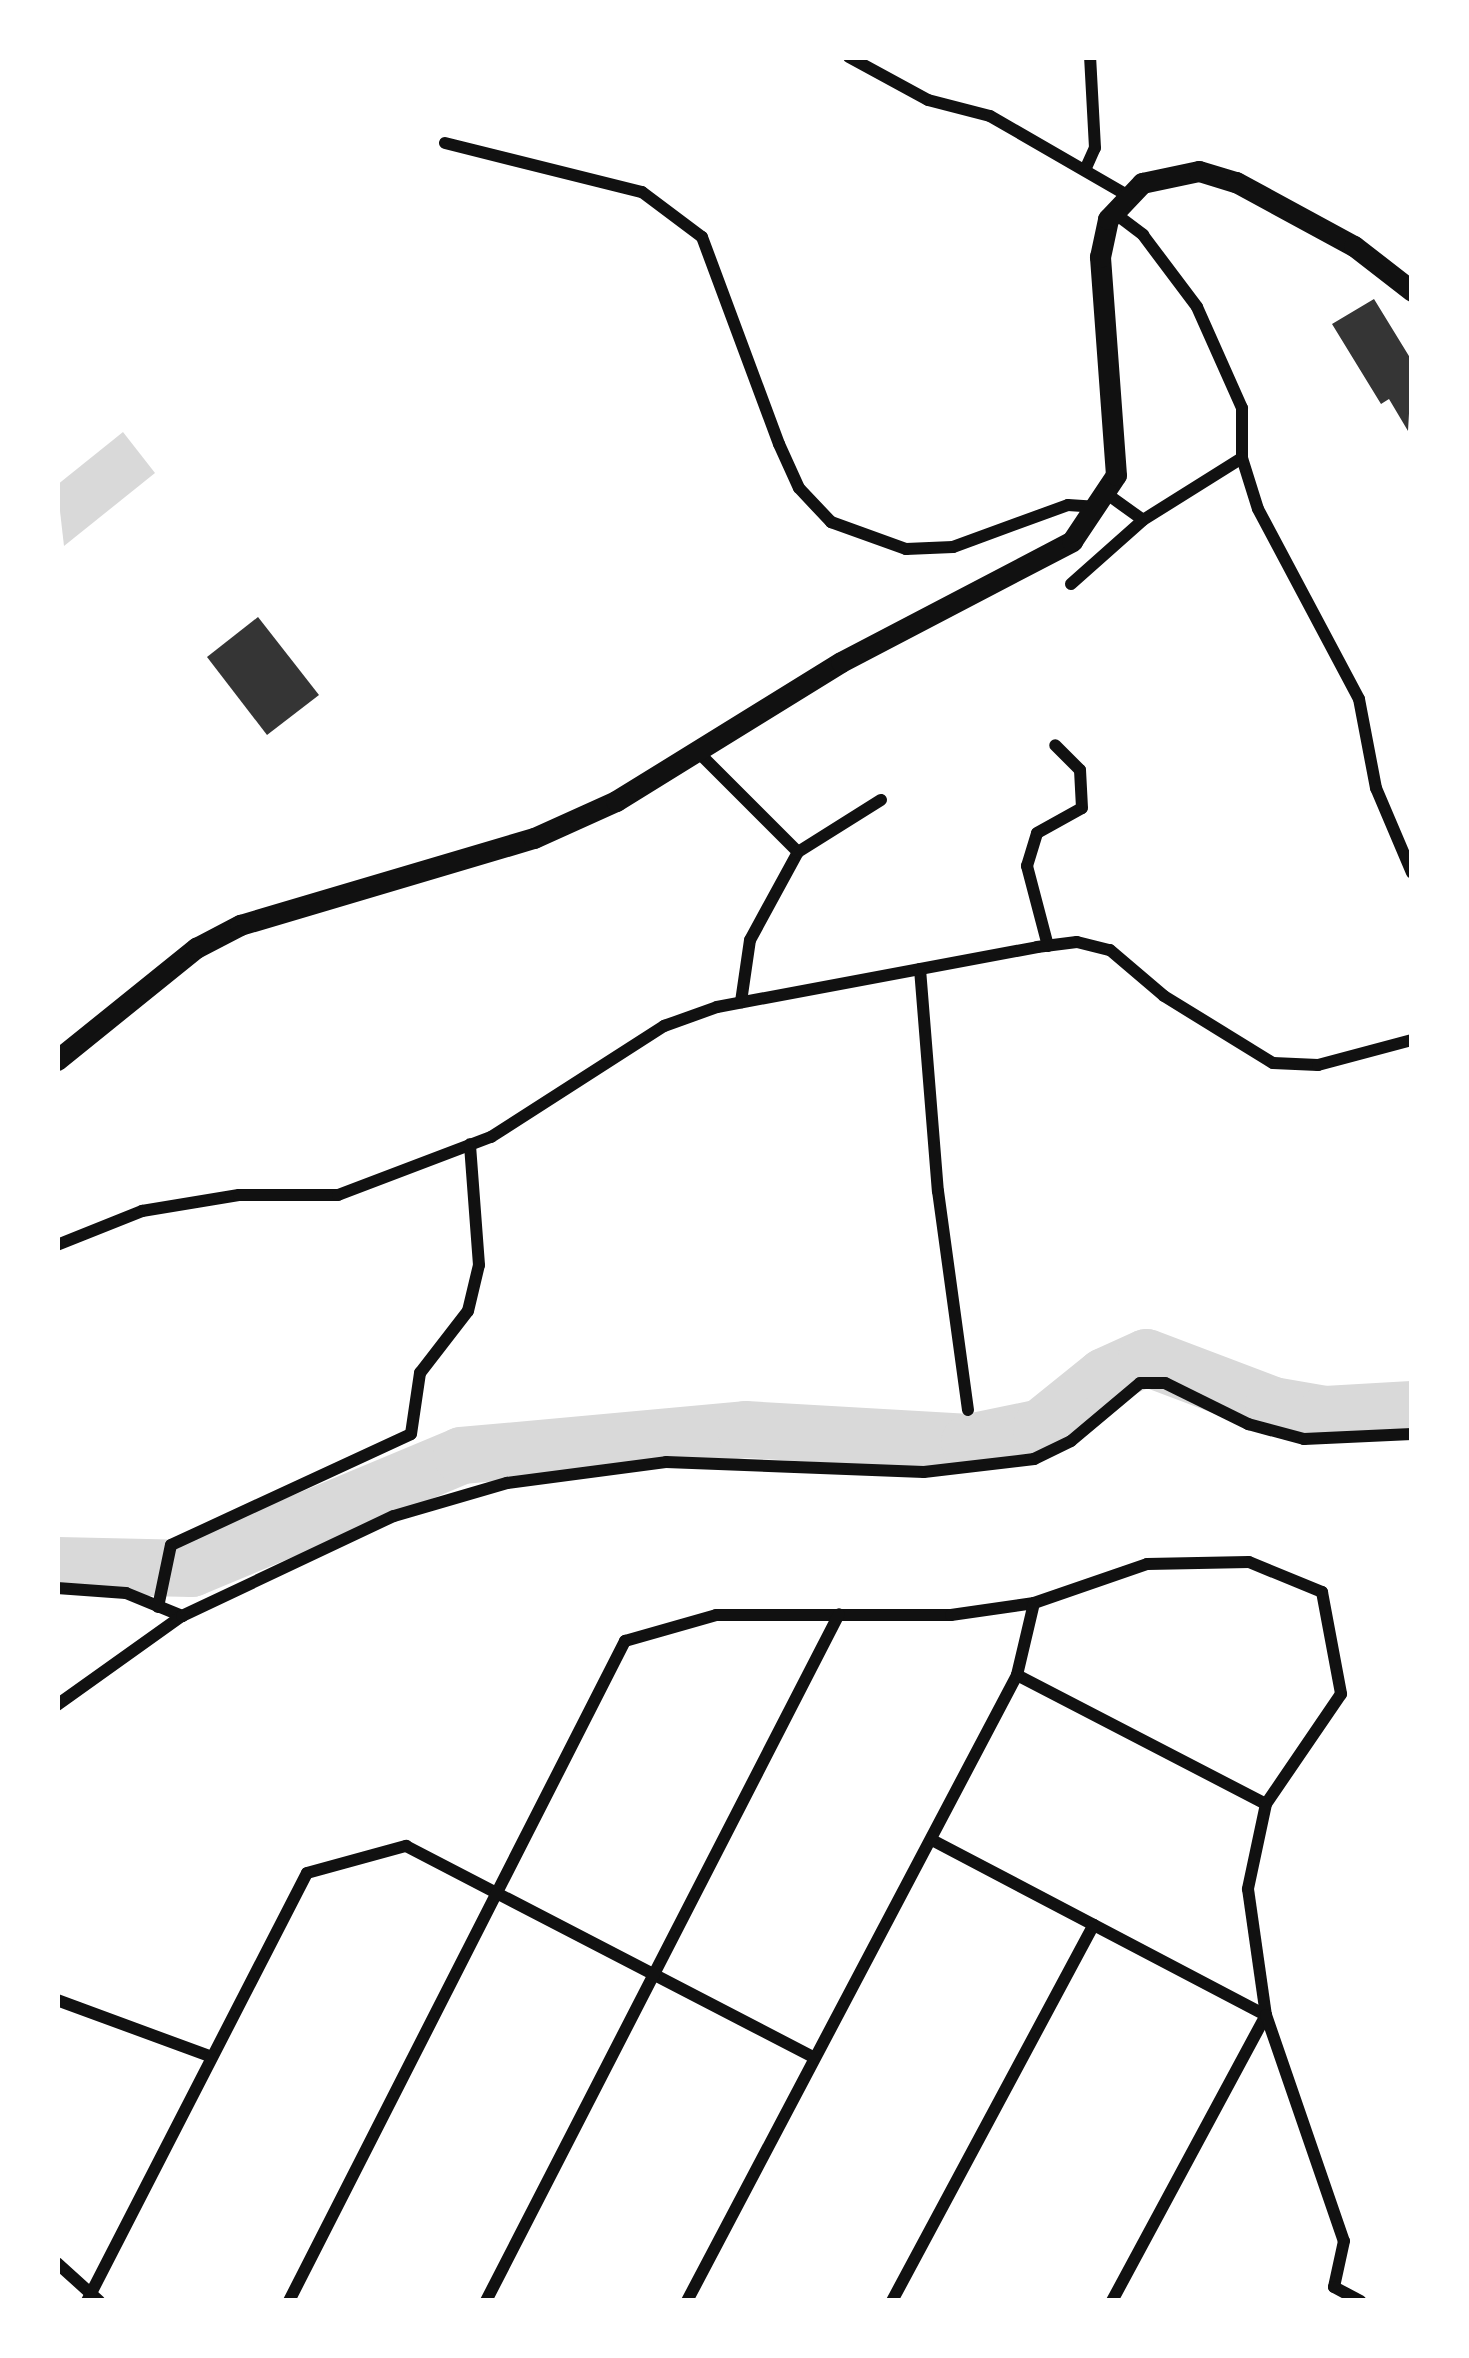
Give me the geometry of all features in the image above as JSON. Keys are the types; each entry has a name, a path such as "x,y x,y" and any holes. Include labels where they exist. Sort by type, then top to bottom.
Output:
{"street":[{"path":"849,57 928,100 990,116 1085,170 1120,204 1197,308 1241,408 1242,458 1258,509 1359,699 1376,788 1412,873"},
{"path":"1085,170 1095,148 1090,57"},
{"path":"446,143 642,192 672,208 702,237 799,488 831,522 906,549 953,548 1068,505 1105,500 1143,520"},
{"path":"57,1060 196,948 240,926 534,838 699,753 841,662 1034,567 1072,541 1105,500 1118,435 1100,257 1120,204 1163,173 1199,171 1237,182 1354,246 1412,291"},
{"path":"1071,584 1143,520 1242,458"},
{"path":"1048,946 1027,866 1036,832 1082,808 1080,770 1055,745"},
{"path":"699,753 798,852"},
{"path":"741,1002 750,940 798,852 881,800"},
{"path":"57,1246 142,1211 238,1195 338,1195 533,1116 664,1026 741,1002 1048,946 1110,950 1164,996 1273,1063 1318,1065 1412,1040"},
{"path":"920,969 938,1191 968,1411"},
{"path":"158,1607 171,1545 411,1434 420,1373 468,1311 479,1265 470,1144"},
{"path":"57,1705 182,1616 394,1516 507,1483 666,1462 924,1472 1034,1459 1071,1441 1140,1382 1165,1383 1247,1424 1304,1439 1412,1434"},
{"path":"289,2301 625,1641 716,1615 951,1615 1034,1603 1148,1564 1249,1562 1322,1592 1341,1694 1266,1804 1248,1888 1266,2015 1344,2241 1327,2301"},
{"path":"57,1588 126,1593 182,1616"},
{"path":"687,2301 1017,1675 1034,1603"},
{"path":"486,2301 839,1614"},
{"path":"1017,1675 1266,1804"},
{"path":"932,1840 1266,2015"},
{"path":"57,2263 93,2298 208,2056 307,1873 406,1846 813,2057"},
{"path":"892,2301 1094,1925"},
{"path":"57,2000 208,2056"},
{"path":"1112,2301 1266,2015"},
{"path":"1334,2287 1360,2301"}],"shaded area":[{"path":"123,432 155,473 64,546 57,485"}],"building":[{"path":"1374,299 1412,361 1408,431 1389,399 1381,404 1332,324"},
{"path":"258,617 319,695 267,735 207,657"}],"waterway":[{"path":"57,1565 191,1568 461,1455 745,1429 969,1442 1041,1427 1104,1376 1146,1357 1273,1405 1325,1414 1412,1409"}]}
